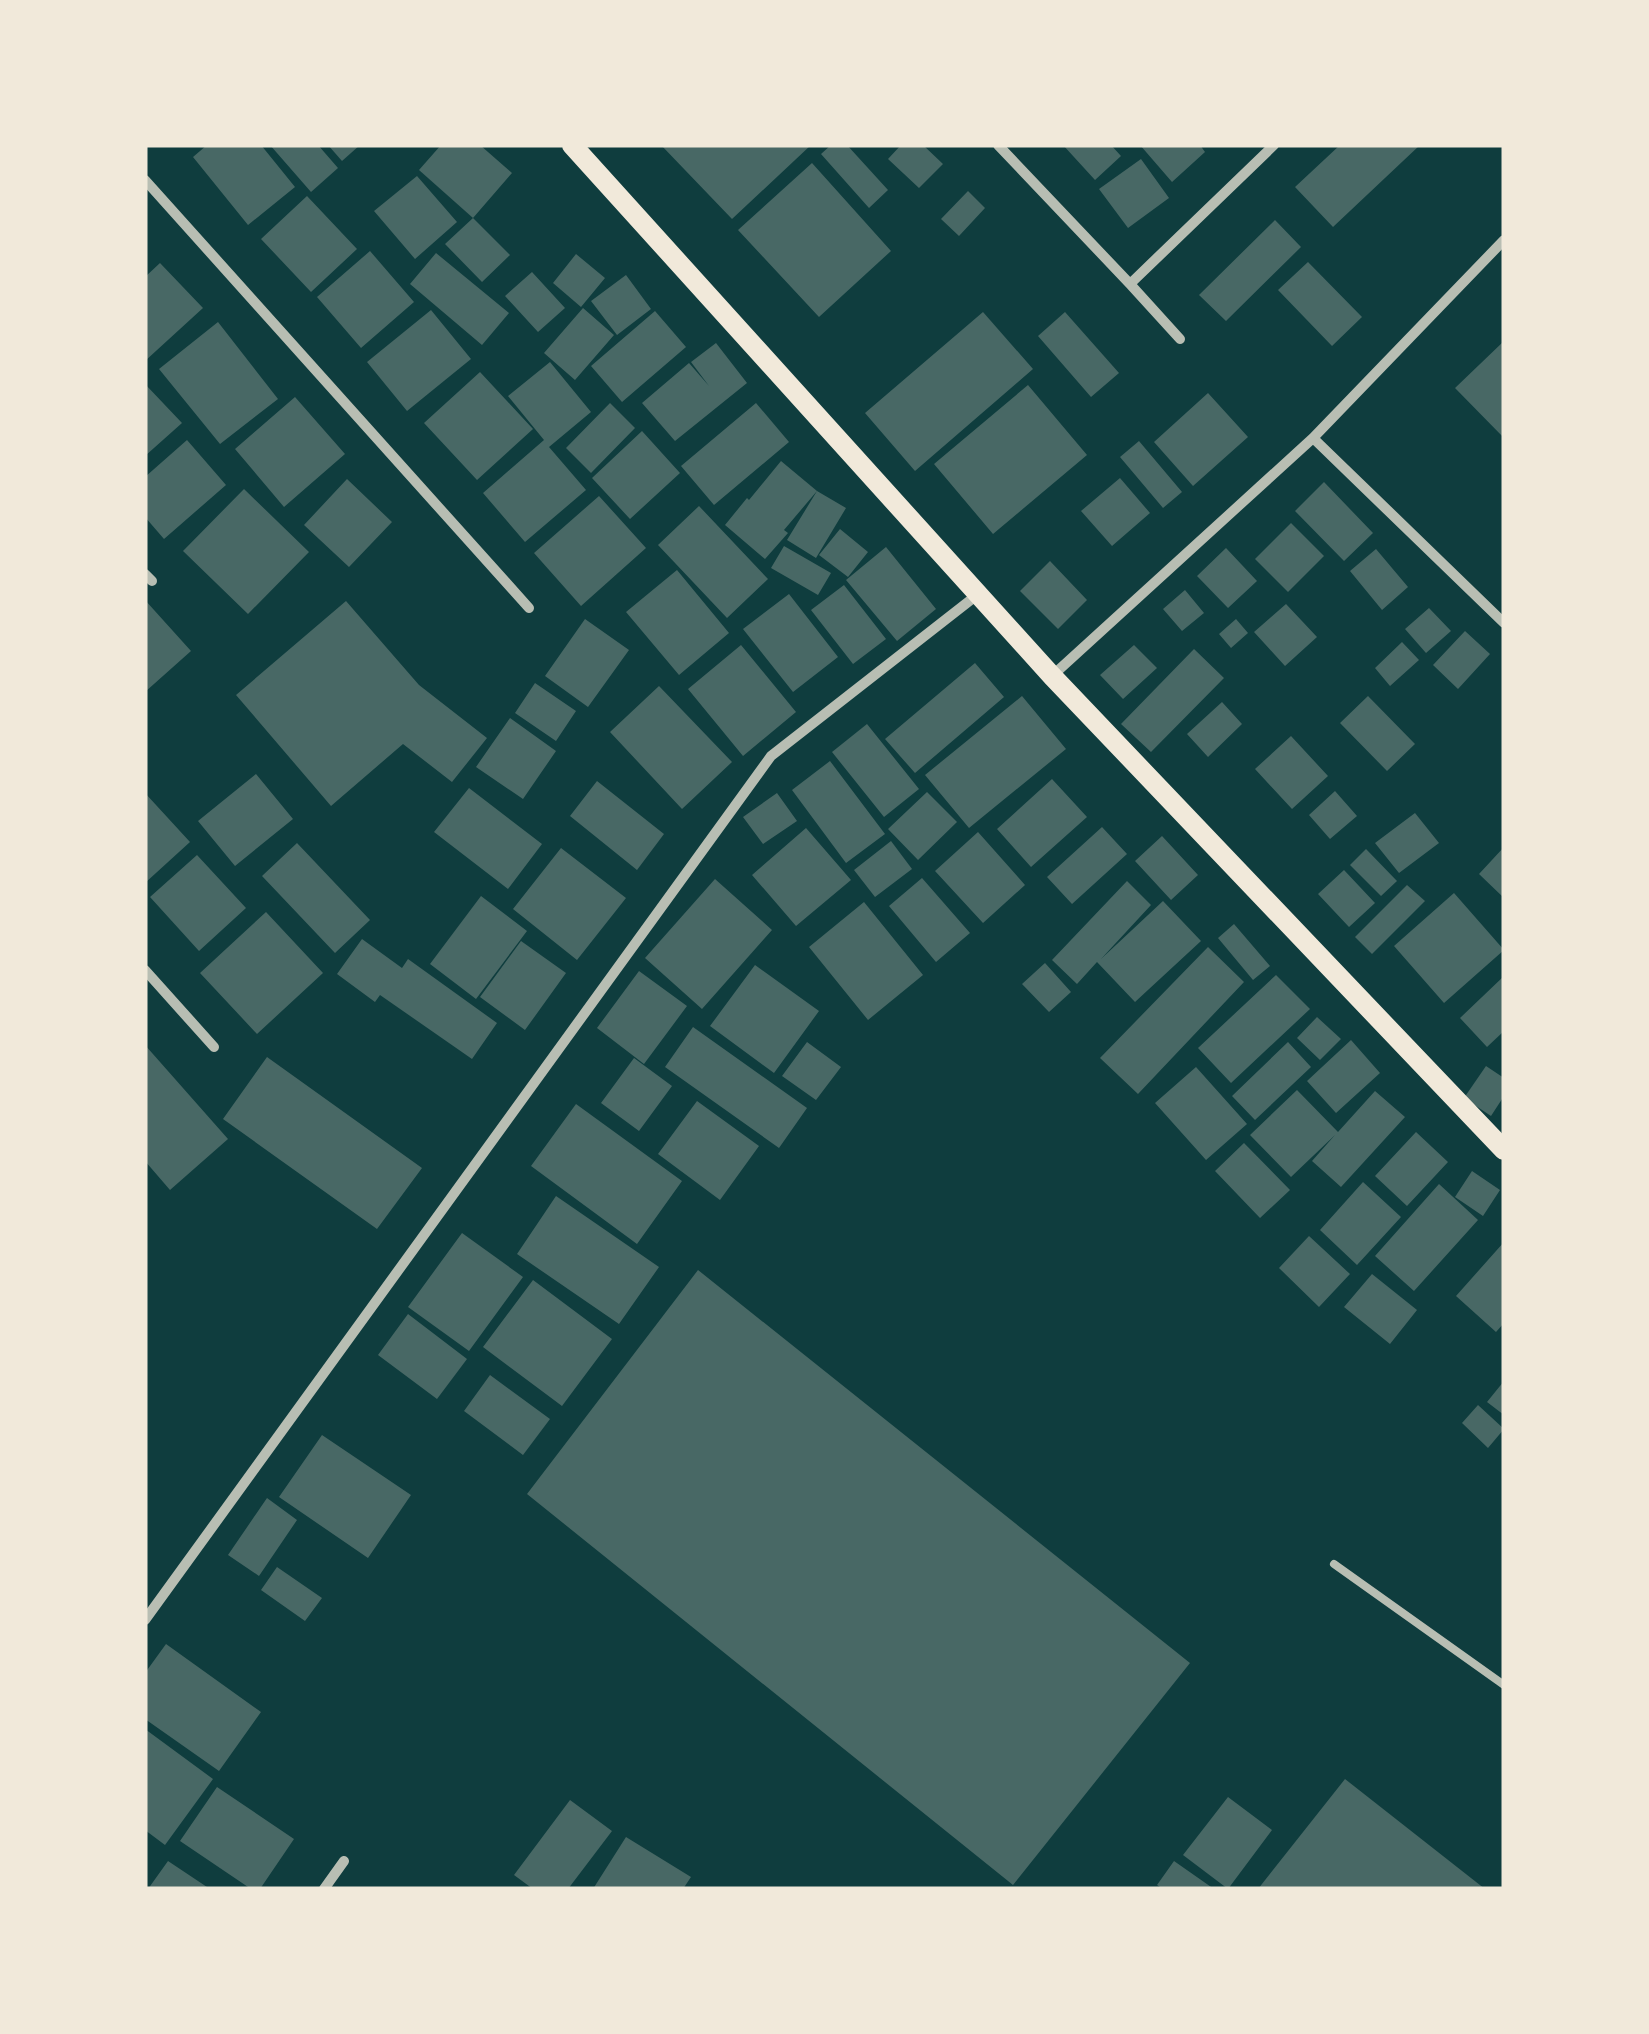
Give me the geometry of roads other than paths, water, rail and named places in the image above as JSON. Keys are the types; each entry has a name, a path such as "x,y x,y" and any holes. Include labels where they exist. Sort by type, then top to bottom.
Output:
{"main road":[{"path":"572,145 1052,676 1504,1150"}],"street":[{"path":"998,145 1180,340"},
{"path":"1130,284 1274,145"},
{"path":"145,180 529,608"},
{"path":"1052,676 1313,438 1504,240"},
{"path":"1494,250 1504,259"},
{"path":"1313,438 1504,622"},
{"path":"145,1620 771,756 977,595"},
{"path":"145,970 214,1047"},
{"path":"324,1889 344,1861"}],"lane":[{"path":"1334,1564 1504,1685"}]}
